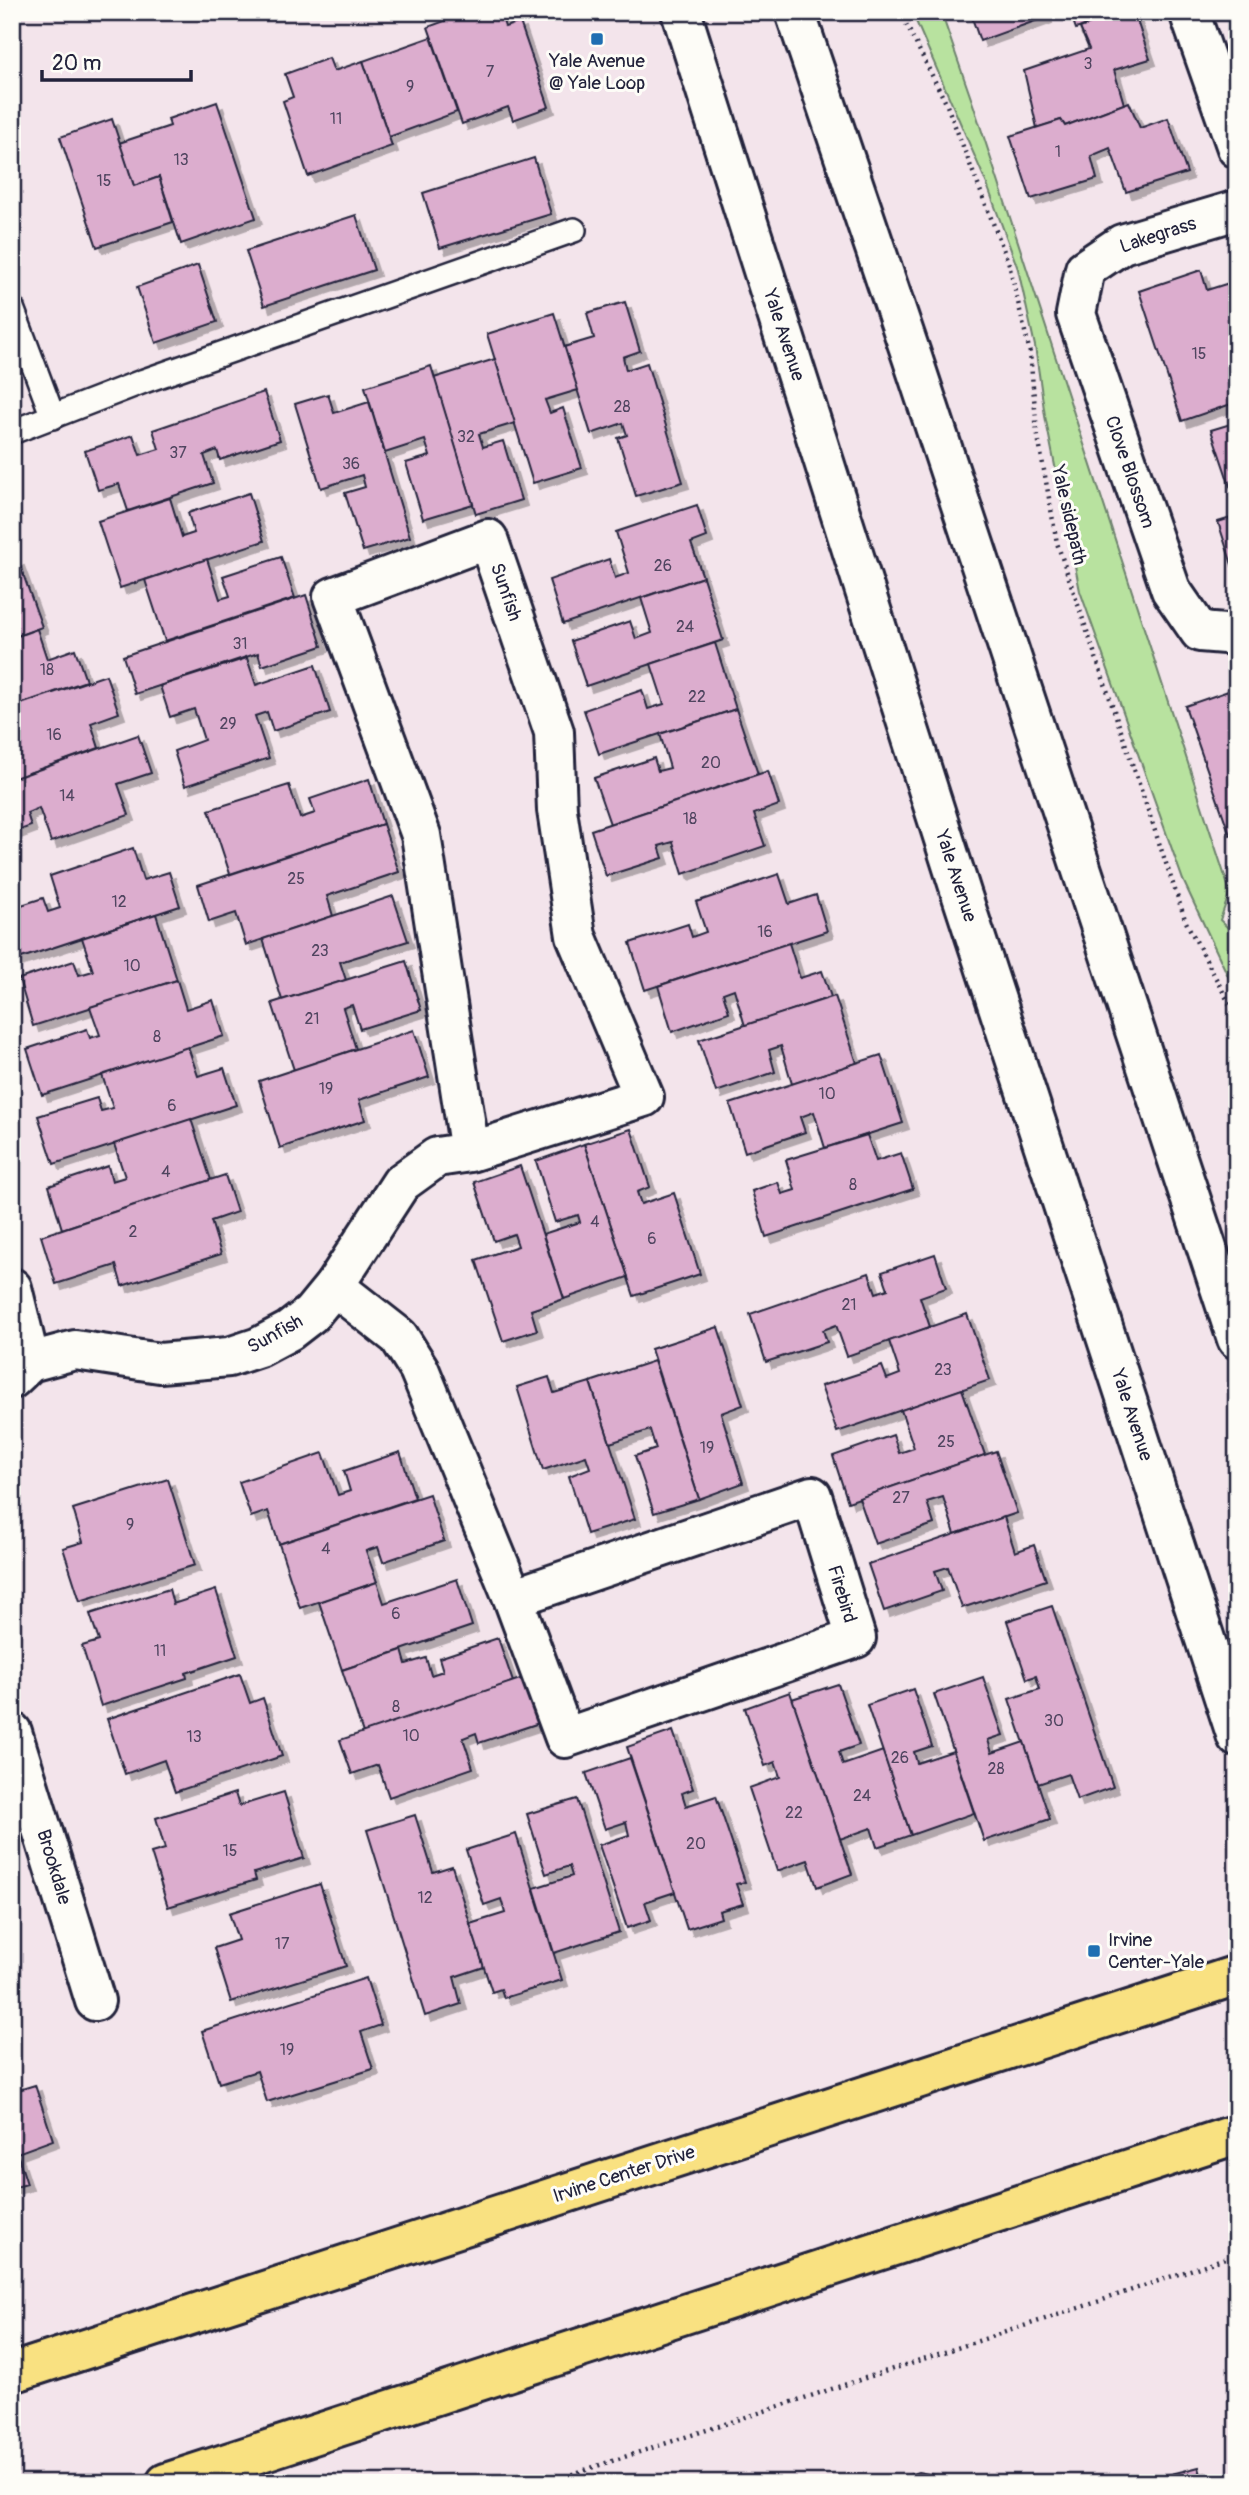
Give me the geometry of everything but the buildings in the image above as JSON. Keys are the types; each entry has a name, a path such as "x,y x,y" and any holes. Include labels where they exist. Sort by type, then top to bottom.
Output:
{"main road":[{"name":"Irvine Center Drive","path":"12,2373 1237,1975"},
{"path":"166,2483 1237,2134"}],"street":[{"name":"Yale Avenue","path":"681,12 962,896 1237,1737"},
{"path":"795,12 1237,1339"},
{"path":"1189,12 1237,148"},
{"name":"Lakegrass","path":"1085,269 1122,244 1237,210"},
{"name":"Clove Blossom","path":"1085,269 1076,314 1171,590 1200,632 1237,635"},
{"name":"Sunfish","path":"21,1371 75,1350 160,1363 229,1357 259,1347 289,1331 311,1314 334,1286 401,1183 438,1157 470,1152 644,1097 576,936 557,810 554,732 488,539 333,597 421,835 470,1152"},
{"name":"Firebird","path":"334,1286 399,1336 419,1369 513,1598 565,1738 856,1639 812,1496 513,1598"},
{"path":"12,1288 21,1371"},
{"name":"Brookdale","path":"12,1732 95,2001"}],"lane":[{"path":"12,432 157,377 574,230"},
{"path":"12,308 53,416"}],"path":[{"name":"Yale sidepath","path":"900,12 946,103 1009,264 1030,353 1037,431 1057,543 1186,922 1237,1018"},
{"path":"545,2483 1081,2308 1237,2254"}],"green space":[{"path":"912,12 941,12 974,107 1230,892 1220,920 1232,932 1237,930 1237,995 1183,880 1080,591 1045,416 1035,346 1018,269 986,182"}],"place":[{"name":"Yale Avenue @ Yale Loop","path":"597,39"},
{"name":"Irvine Center-Yale","path":"1094,1951"}]}
